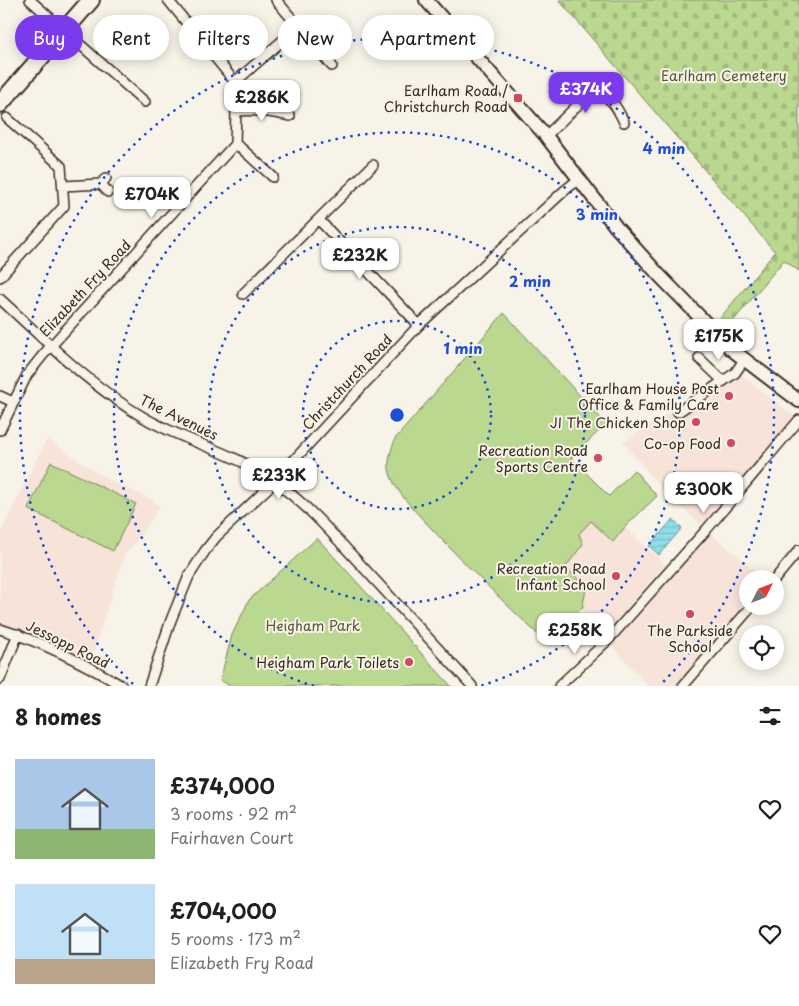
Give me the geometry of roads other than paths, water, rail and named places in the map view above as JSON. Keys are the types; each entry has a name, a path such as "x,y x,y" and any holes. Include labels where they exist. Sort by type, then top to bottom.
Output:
{"highway":[{"path":"78,15 91,0"},
{"path":"4,111 42,60"}],"main road":[{"path":"426,0 546,136 616,227 659,275 715,334 744,360 799,401"}],"street":[{"path":"30,0 47,15"},
{"path":"168,0 235,82 234,144 273,177"},
{"path":"276,0 288,15"},
{"path":"235,82 278,44"},
{"path":"83,47 146,102"},
{"path":"327,60 332,66"},
{"path":"546,136 594,89 617,106 624,122"},
{"path":"0,277 64,206 61,166 4,111"},
{"path":"236,111 268,111 290,116"},
{"name":"Elizabeth Fry Road","path":"0,430 27,375 234,144"},
{"path":"243,294 373,165"},
{"name":"Christchurch Road","path":"149,686 171,620 190,576 200,558 226,526 274,481 419,324 579,179"},
{"path":"64,186 103,181 108,192"},
{"path":"319,220 419,324"},
{"name":"The Avenues","path":"0,299 103,390 143,418 228,455 274,481 291,494 336,538 472,686"},
{"path":"699,358 723,381"},
{"path":"678,412 735,373 744,360"},
{"path":"0,396 13,402"},
{"path":"559,686 608,640 707,529 799,420"},
{"path":"782,570 799,550"},
{"path":"682,686 744,615"},
{"name":"Jessopp Road","path":"0,629 18,634 68,657 122,686"},
{"path":"0,679 18,634"}],"water":[{"path":"673,519 682,528 659,555 649,546"}],"place":[{"name":"Earlham Road / Christchurch Road","path":"518,98"},
{"name":"Earlham House Post Office & Family Care","path":"729,396"},
{"name":"JI The Chicken Shop","path":"696,422"},
{"name":"Co-op Food","path":"731,443"},
{"name":"Recreation Road Sports Centre","path":"598,458"},
{"name":"Recreation Road Infant School","path":"616,576"},
{"name":"The Parkside School","path":"690,614"},
{"name":"Heigham Park Toilets","path":"409,662"}],"park label":[{"name":"Earlham Cemetery","path":"724,75"},
{"name":"Heigham Park","path":"313,625"}]}
